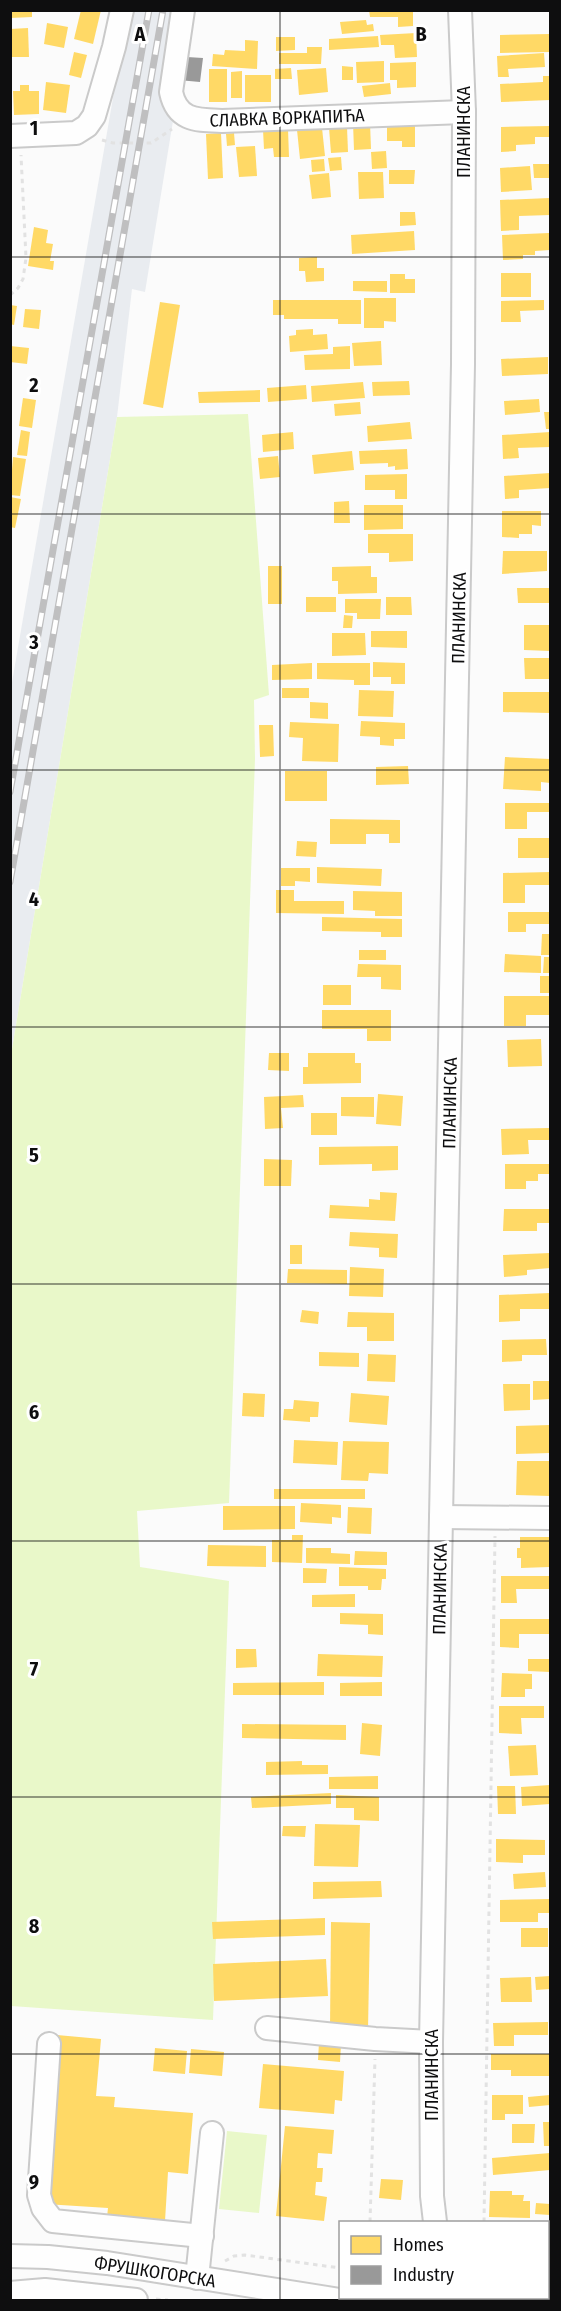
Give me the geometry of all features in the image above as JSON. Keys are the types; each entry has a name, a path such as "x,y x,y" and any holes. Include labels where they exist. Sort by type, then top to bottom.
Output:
{"street":[{"path":"15,135 76,133 87,126 94,116 122,10"},
{"name":"СЛАВКА ВОРКАПИЋА","path":"183,10 171,92 173,102 189,118 222,122 464,112"},
{"name":"ПЛАНИНСКА","path":"435,2221 432,2196 431,2042 464,364 464,112 460,10"},
{"path":"441,1517 550,1518"},
{"path":"267,2028 431,2042"},
{"path":"49,2044 39,2195 43,2208 53,2221 202,2236"},
{"path":"199,2269 212,2133"},
{"name":"ПЛАНИНСКА","path":"428,2221 432,2196"},
{"name":"ФРУШКОГОРСКА","path":"10,2256 199,2269 253,2294 339,2299"},
{"path":"10,2293 45,2290 136,2301"}],"path":[{"path":"76,133 113,143 151,143 189,118"},
{"path":"10,295 24,279 26,258 15,135"},
{"path":"484,2221 496,1519"},
{"path":"370,2221 375,2039"},
{"path":"199,2269 234,2256 339,2268"}],"shaded area":[{"path":"128,11 191,11 145,292 132,289 117,417 11,1055 11,688"}],"green space":[{"path":"248,414 269,695 254,700 255,759 229,1503 137,1511 140,1567 229,1581 213,2020 11,2006 11,1055 117,417"},
{"path":"227,2131 267,2135 259,2213 219,2209"}],"building: Homes":[{"path":"10,10 32,10 32,17 10,18"},
{"path":"81,10 101,10 93,44 74,39"},
{"path":"369,10 413,10 413,26 398,27 398,17 370,17"},
{"path":"366,20 367,25 373,24 374,31 342,34 340,22"},
{"path":"47,23 68,27 64,48 44,44"},
{"path":"28,28 29,57 10,57 10,29"},
{"path":"416,33 417,57 395,58 394,45 381,45 380,35"},
{"path":"550,34 550,52 500,53 500,35"},
{"path":"378,36 379,47 329,50 329,39"},
{"path":"276,37 295,37 295,50 276,51"},
{"path":"245,40 258,41 257,69 212,66 213,54 224,55 225,50 245,51"},
{"path":"307,47 322,47 321,64 279,64 279,53 307,53"},
{"path":"74,52 87,55 81,78 69,75"},
{"path":"544,53 545,67 508,69 509,77 498,77 497,56"},
{"path":"384,61 384,82 357,83 356,62"},
{"path":"416,62 416,87 397,88 397,80 390,80 390,63"},
{"path":"342,66 353,67 353,80 342,80"},
{"path":"291,68 292,79 275,79 275,69"},
{"path":"326,68 328,92 299,95 297,70"},
{"path":"209,69 227,69 227,102 209,102"},
{"path":"242,71 242,98 231,98 231,72"},
{"path":"245,75 271,75 271,102 245,102"},
{"path":"543,76 550,76 550,100 501,102 500,84 543,82"},
{"path":"46,82 70,85 66,113 43,110"},
{"path":"390,83 391,94 364,97 362,86"},
{"path":"20,85 29,85 29,91 39,91 39,114 14,115 13,91 20,91"},
{"path":"353,123 370,123 371,149 354,150"},
{"path":"387,123 415,123 415,147 402,147 402,141 387,141"},
{"path":"550,126 550,137 535,137 535,144 516,145 516,151 501,152 501,127"},
{"path":"347,127 348,152 331,153 329,128"},
{"path":"322,128 325,156 300,159 297,130"},
{"path":"288,129 289,157 274,157 273,148 264,149 263,130"},
{"path":"221,133 223,178 208,179 206,134"},
{"path":"234,133 235,145 227,146 226,134"},
{"path":"255,146 257,176 239,177 236,147"},
{"path":"386,151 387,168 372,169 371,152"},
{"path":"341,157 342,170 330,171 328,158"},
{"path":"324,159 325,171 312,172 311,160"},
{"path":"533,164 550,164 550,178 534,178"},
{"path":"530,166 532,190 501,192 500,168"},
{"path":"389,170 415,170 414,184 389,184"},
{"path":"358,172 383,172 384,198 359,199"},
{"path":"329,173 331,197 312,199 309,175"},
{"path":"550,198 550,215 519,216 519,230 501,231 500,200"},
{"path":"400,212 415,212 416,225 400,226"},
{"path":"34,227 48,230 46,243 53,244 50,261 54,261 53,270 28,266"},
{"path":"414,231 415,250 352,254 351,235"},
{"path":"549,233 550,250 535,251 535,255 523,255 523,259 503,260 502,235"},
{"path":"317,257 317,268 324,268 324,281 306,282 305,271 299,271 299,258"},
{"path":"501,273 531,273 531,297 501,297"},
{"path":"390,274 405,274 405,279 415,279 415,293 390,293"},
{"path":"353,281 387,281 387,292 353,291"},
{"path":"364,298 396,298 396,322 384,321 384,328 364,328"},
{"path":"273,300 361,300 361,324 338,324 338,319 284,319 284,315 273,315"},
{"path":"544,300 544,310 520,311 521,322 501,322 501,301"},
{"path":"160,302 180,305 163,408 143,404"},
{"path":"10,305 17,306 14,325 10,324"},
{"path":"25,309 41,310 39,329 23,327"},
{"path":"313,329 313,335 327,334 328,349 290,352 289,336 296,335 296,330"},
{"path":"381,341 382,365 354,366 352,343"},
{"path":"10,346 29,348 27,364 10,362"},
{"path":"350,346 350,369 305,370 304,355 333,354 333,347"},
{"path":"548,357 548,374 502,376 501,359"},
{"path":"409,381 410,395 373,396 372,382"},
{"path":"363,382 365,398 312,402 311,386"},
{"path":"306,385 307,399 268,402 267,388"},
{"path":"260,390 260,402 199,403 198,392"},
{"path":"23,398 36,400 32,428 19,426"},
{"path":"539,399 540,412 505,415 504,401"},
{"path":"360,402 361,414 335,416 334,404"},
{"path":"544,412 550,412 550,429 546,429"},
{"path":"410,422 412,439 368,442 367,426"},
{"path":"21,430 30,432 27,456 17,455"},
{"path":"293,432 294,449 263,452 262,435"},
{"path":"550,432 550,447 518,448 519,458 503,459 502,435"},
{"path":"407,449 408,469 395,470 395,466 388,467 388,463 360,464 359,451"},
{"path":"352,451 354,470 314,474 312,455"},
{"path":"278,456 280,477 260,479 258,458"},
{"path":"13,457 26,459 20,496 10,495"},
{"path":"550,473 550,488 519,490 519,498 505,499 504,476"},
{"path":"407,474 407,499 395,499 395,490 365,490 365,475"},
{"path":"10,497 21,499 15,528 10,527"},
{"path":"349,501 350,523 334,523 334,502"},
{"path":"364,505 403,505 403,529 364,530"},
{"path":"502,511 541,511 541,526 532,525 532,534 519,534 519,538 502,537"},
{"path":"368,534 413,534 413,561 389,562 389,553 368,553"},
{"path":"503,551 547,551 547,571 502,574"},
{"path":"268,566 282,566 282,604 268,604"},
{"path":"371,566 371,577 377,577 377,593 338,594 338,581 332,581 332,567"},
{"path":"517,588 550,588 550,603 518,603"},
{"path":"306,597 336,597 336,612 306,612"},
{"path":"386,597 411,597 412,615 386,615"},
{"path":"345,599 381,599 380,619 357,619 357,613 345,613"},
{"path":"344,615 353,616 352,628 343,628"},
{"path":"524,625 550,625 550,651 524,650"},
{"path":"371,631 407,631 407,648 371,647"},
{"path":"332,633 365,633 366,655 332,656"},
{"path":"524,658 550,658 550,679 525,679"},
{"path":"373,662 405,663 405,684 391,684 391,677 373,677"},
{"path":"312,663 312,679 272,680 272,665"},
{"path":"317,663 370,663 370,685 354,685 354,680 317,679"},
{"path":"282,688 309,688 309,698 282,698"},
{"path":"359,690 394,691 393,717 358,716"},
{"path":"503,692 550,692 550,713 503,712"},
{"path":"310,702 328,703 328,719 310,718"},
{"path":"361,721 405,723 405,739 394,739 394,746 380,745 380,737 360,736"},
{"path":"290,722 339,724 338,762 302,761 303,738 289,737"},
{"path":"259,725 273,725 274,756 260,757"},
{"path":"505,757 550,759 550,783 541,782 541,791 503,789"},
{"path":"408,766 409,784 376,785 376,767"},
{"path":"285,771 327,771 327,801 285,801"},
{"path":"505,803 550,803 550,812 527,812 527,829 505,829"},
{"path":"330,819 400,820 400,843 389,843 389,834 366,834 366,844 330,844"},
{"path":"518,838 550,838 550,858 518,858"},
{"path":"297,841 317,842 316,857 296,856"},
{"path":"317,867 382,869 381,886 317,883"},
{"path":"281,868 310,868 310,882 295,881 295,886 281,886"},
{"path":"550,872 550,885 525,885 525,903 503,903 503,873"},
{"path":"276,890 294,890 294,901 344,901 344,914 276,913"},
{"path":"353,891 402,892 402,916 375,916 375,911 353,910"},
{"path":"508,912 550,912 550,924 526,924 526,932 508,932"},
{"path":"322,917 402,919 402,937 381,937 381,932 322,931"},
{"path":"542,934 550,934 550,955 541,955"},
{"path":"359,950 386,950 386,960 359,960"},
{"path":"505,954 541,956 541,973 504,972"},
{"path":"544,957 550,957 550,973 543,973"},
{"path":"358,964 401,965 401,990 381,989 381,977 357,977"},
{"path":"540,976 550,976 550,993 540,993"},
{"path":"323,985 351,985 351,1005 323,1005"},
{"path":"504,996 550,996 550,1015 526,1015 526,1026 504,1026"},
{"path":"322,1010 391,1010 391,1041 367,1041 367,1029 322,1029"},
{"path":"541,1039 542,1066 508,1067 507,1040"},
{"path":"269,1053 289,1053 289,1071 268,1070"},
{"path":"308,1053 355,1053 355,1063 361,1063 361,1083 303,1084 303,1067 308,1067"},
{"path":"378,1094 403,1096 401,1126 376,1124"},
{"path":"303,1095 304,1107 281,1108 283,1128 265,1129 264,1097"},
{"path":"341,1097 374,1097 374,1117 341,1116"},
{"path":"311,1113 337,1113 337,1135 311,1135"},
{"path":"550,1128 550,1140 528,1140 529,1154 502,1155 501,1129"},
{"path":"398,1146 398,1170 372,1171 372,1164 319,1165 319,1147"},
{"path":"264,1159 292,1160 291,1186 264,1186"},
{"path":"505,1164 550,1164 550,1174 538,1174 538,1181 526,1181 526,1189 505,1189"},
{"path":"380,1192 397,1193 395,1221 329,1218 330,1205 369,1207 369,1199 380,1200"},
{"path":"504,1209 550,1209 550,1223 537,1223 537,1231 503,1231"},
{"path":"350,1232 398,1234 397,1258 379,1257 379,1248 349,1246"},
{"path":"290,1245 302,1245 302,1264 290,1264"},
{"path":"550,1253 550,1268 527,1270 527,1275 504,1277 503,1255"},
{"path":"350,1267 384,1269 383,1297 349,1296"},
{"path":"288,1269 347,1270 347,1284 287,1283"},
{"path":"550,1293 550,1309 520,1309 520,1321 499,1322 499,1295"},
{"path":"302,1310 319,1312 318,1324 300,1322"},
{"path":"348,1312 394,1313 394,1341 367,1341 367,1327 347,1327"},
{"path":"546,1339 547,1355 522,1355 522,1361 502,1362 502,1340"},
{"path":"319,1352 359,1353 359,1367 319,1366"},
{"path":"368,1354 396,1355 395,1382 367,1381"},
{"path":"533,1381 550,1381 550,1399 533,1400"},
{"path":"503,1384 530,1384 530,1410 504,1411"},
{"path":"243,1393 265,1394 264,1417 242,1416"},
{"path":"351,1393 389,1396 387,1425 349,1422"},
{"path":"294,1400 319,1402 318,1417 310,1417 310,1422 283,1420 284,1409 293,1409"},
{"path":"550,1425 550,1453 516,1454 516,1426"},
{"path":"294,1440 338,1442 337,1465 293,1463"},
{"path":"343,1441 389,1442 388,1474 369,1473 368,1481 341,1480"},
{"path":"517,1461 550,1461 550,1496 516,1495"},
{"path":"274,1489 365,1489 365,1499 274,1499"},
{"path":"301,1503 341,1505 341,1518 332,1517 332,1524 300,1522"},
{"path":"223,1506 295,1506 295,1529 223,1530"},
{"path":"348,1507 372,1508 371,1534 347,1533"},
{"path":"292,1535 303,1535 302,1563 272,1562 272,1540 292,1540"},
{"path":"520,1537 550,1537 549,1567 521,1568 521,1558 517,1558"},
{"path":"208,1545 266,1546 266,1567 207,1566"},
{"path":"306,1548 331,1548 331,1553 350,1554 350,1564 306,1563"},
{"path":"355,1551 387,1552 387,1565 354,1565"},
{"path":"339,1567 386,1569 386,1579 382,1579 381,1590 368,1590 368,1586 339,1586"},
{"path":"303,1568 327,1569 326,1583 303,1583"},
{"path":"501,1576 550,1576 550,1589 516,1589 517,1603 501,1603"},
{"path":"355,1594 355,1607 312,1607 312,1595"},
{"path":"340,1613 383,1614 383,1635 368,1634 368,1625 340,1624"},
{"path":"500,1619 550,1619 550,1634 519,1634 519,1648 500,1647"},
{"path":"236,1649 256,1649 257,1667 236,1668"},
{"path":"318,1654 383,1656 382,1677 317,1676"},
{"path":"528,1659 550,1659 550,1672 528,1671"},
{"path":"502,1673 532,1674 532,1689 525,1689 525,1697 501,1697"},
{"path":"324,1682 324,1695 233,1695 233,1683"},
{"path":"382,1682 382,1696 340,1696 340,1683"},
{"path":"499,1706 544,1706 544,1718 521,1718 522,1734 499,1733"},
{"path":"362,1723 382,1725 380,1756 360,1754"},
{"path":"242,1724 346,1725 346,1740 242,1738"},
{"path":"536,1745 538,1775 510,1776 508,1746"},
{"path":"302,1761 302,1765 328,1765 328,1774 266,1775 266,1762"},
{"path":"378,1776 378,1789 329,1789 329,1777"},
{"path":"550,1785 550,1804 522,1806 521,1787"},
{"path":"497,1786 515,1786 516,1814 498,1814"},
{"path":"331,1793 331,1804 252,1808 251,1797"},
{"path":"336,1795 379,1797 379,1821 354,1820 354,1808 336,1808"},
{"path":"315,1824 360,1825 358,1867 314,1866"},
{"path":"283,1826 306,1826 305,1837 282,1836"},
{"path":"496,1839 545,1840 545,1855 523,1855 523,1863 496,1862"},
{"path":"545,1872 546,1887 514,1889 513,1874"},
{"path":"381,1881 382,1897 313,1899 313,1882"},
{"path":"550,1899 550,1913 538,1913 538,1922 500,1922 500,1900"},
{"path":"325,1918 325,1935 213,1939 212,1922"},
{"path":"331,1922 370,1923 368,2029 330,2028"},
{"path":"521,1928 548,1928 548,1947 521,1947"},
{"path":"326,1959 328,1996 214,2001 213,1964"},
{"path":"550,1976 550,1989 536,1990 535,1977"},
{"path":"531,1977 532,2002 501,2002 500,1978"},
{"path":"548,2022 548,2035 514,2035 514,2046 494,2046 493,2023"},
{"path":"57,2035 101,2039 96,2096 115,2097 114,2107 193,2113 188,2174 168,2172 165,2221 107,2217 108,2208 45,2204"},
{"path":"319,2042 341,2044 340,2062 318,2060"},
{"path":"155,2048 187,2051 185,2074 153,2071"},
{"path":"191,2049 224,2052 222,2076 189,2073"},
{"path":"491,2054 550,2054 550,2076 511,2076 511,2070 491,2070"},
{"path":"263,2064 344,2071 342,2101 335,2100 334,2114 259,2108"},
{"path":"492,2095 523,2095 523,2114 505,2114 505,2120 492,2120"},
{"path":"550,2095 550,2105 529,2107 528,2097"},
{"path":"543,2122 550,2122 550,2146 544,2146"},
{"path":"512,2124 535,2124 534,2143 512,2143"},
{"path":"285,2126 334,2130 332,2154 318,2153 317,2168 323,2168 322,2182 316,2182 315,2195 327,2197 324,2221 276,2216"},
{"path":"550,2153 550,2170 493,2175 492,2158"},
{"path":"381,2179 403,2180 401,2200 379,2198"},
{"path":"490,2191 512,2191 512,2195 524,2195 523,2201 530,2201 530,2218 489,2217"},
{"path":"536,2203 550,2204 550,2215 535,2214"}],"building: Industry":[{"path":"187,57 203,58 200,82 178,80 179,67 186,68"}],"railway":[{"path":"10,792 149,10"},
{"path":"10,882 163,10"}]}
